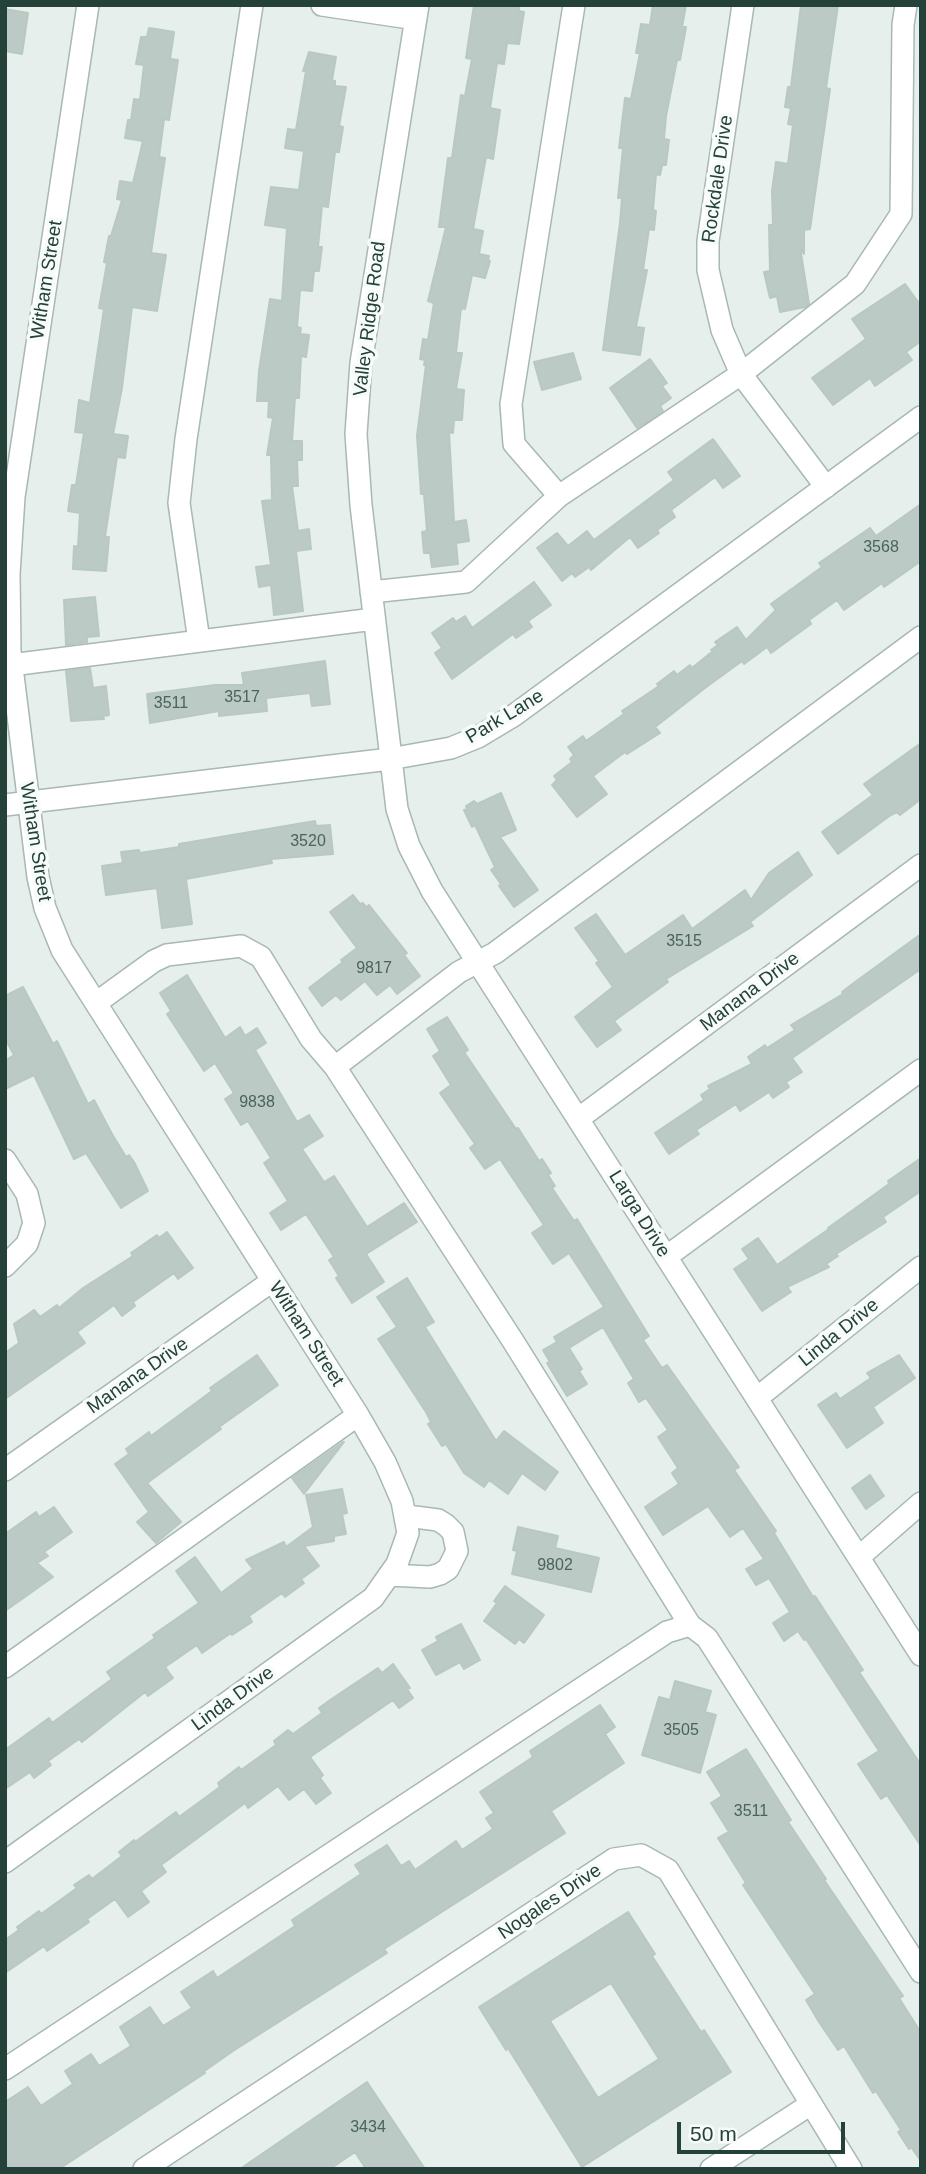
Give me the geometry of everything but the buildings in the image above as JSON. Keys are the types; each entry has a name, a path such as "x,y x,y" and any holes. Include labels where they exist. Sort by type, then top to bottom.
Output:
{"street":[{"name":"Witham Street","path":"88,5 14,497 9,574 11,665 38,877 45,908 62,950 358,1415 385,1462 404,1509"},
{"path":"199,641 179,503 186,439 252,5"},
{"path":"322,5 417,12"},
{"path":"559,496 513,444 511,404 574,5"},
{"name":"Rockdale Drive","path":"743,5 708,242 708,270 722,330 741,373 826,487"},
{"path":"371,592 466,582 559,496 741,373 855,284 901,214 903,25 906,5"},
{"name":"Valley Ridge Road","path":"390,759 361,505 356,434 360,363 417,12"},
{"name":"Park Lane","path":"5,805 390,759 451,748 478,737 513,716 921,417"},
{"path":"11,665 374,619"},
{"path":"335,1067 459,972 495,953 921,637"},
{"name":"Larga Drive","path":"390,759 397,809 409,846 432,891 921,1655"},
{"name":"Manana Drive","path":"578,1119 921,865"},
{"path":"96,1003 154,961 167,955 241,946 261,957 311,1039 335,1067 513,1341 690,1625 708,1638 921,1972"},
{"path":"666,1256 921,1070"},
{"path":"5,1160 27,1194 34,1223 27,1244 5,1266"},
{"name":"Linda Drive","path":"757,1398 921,1267"},
{"name":"Manana Drive","path":"5,1470 272,1281"},
{"path":"5,1667 358,1415"},
{"path":"859,1558 921,1503"},
{"path":"389,1576 430,1577 440,1574 448,1569 457,1551 453,1532 446,1525 404,1509"},
{"name":"Linda Drive","path":"5,1862 373,1598 397,1564 408,1533 404,1509"},
{"path":"5,2069 667,1632 690,1625"},
{"name":"Nogales Drive","path":"144,2169 614,1859 641,1854 668,1870 850,2169"},
{"path":"711,2169 811,2104"}]}
